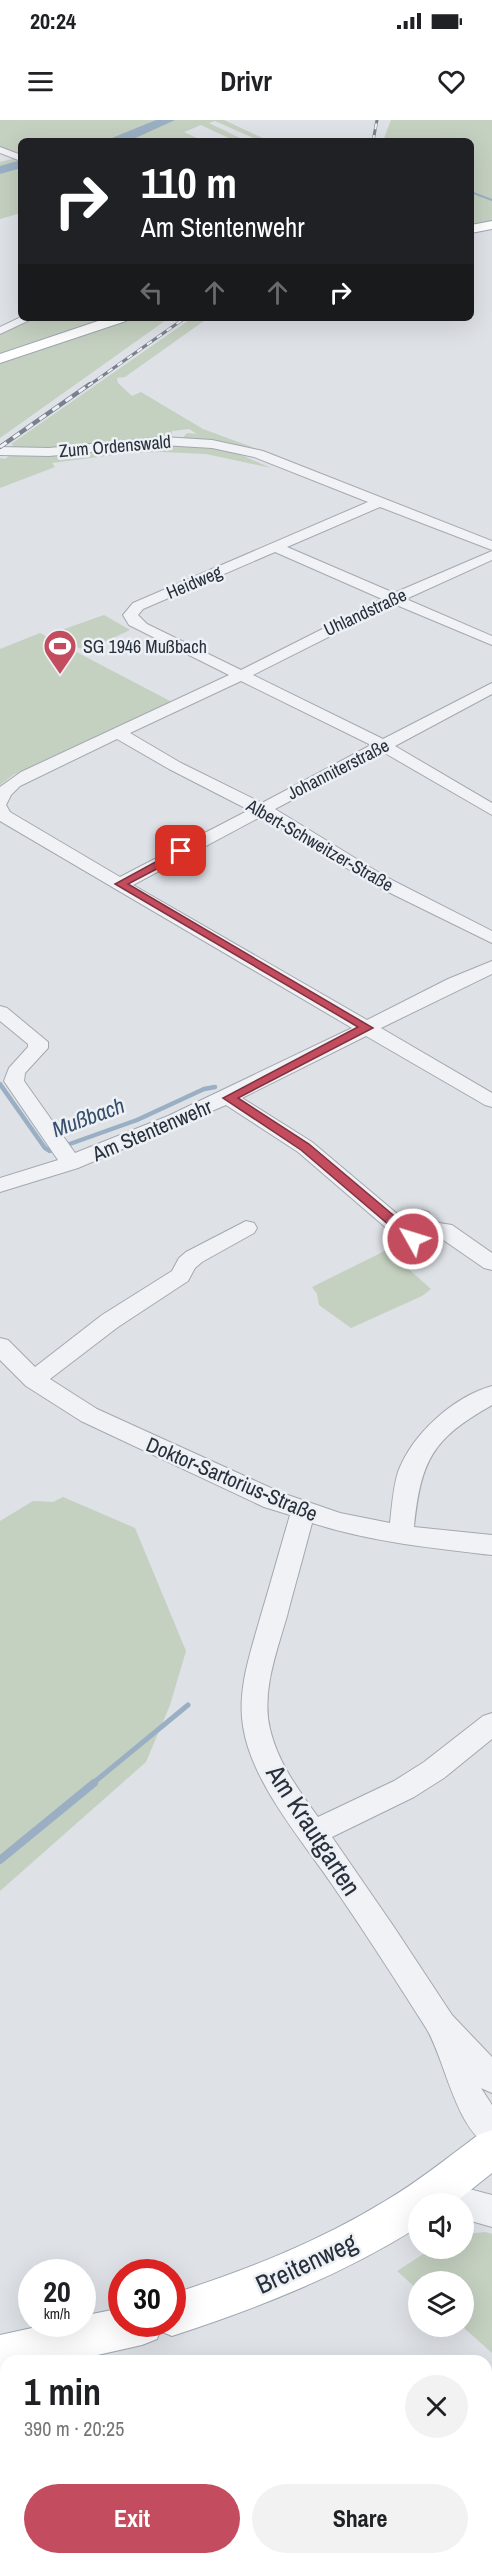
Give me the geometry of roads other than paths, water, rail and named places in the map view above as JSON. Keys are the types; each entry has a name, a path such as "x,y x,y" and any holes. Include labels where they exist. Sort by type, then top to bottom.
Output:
{"main road":[{"path":"474,228 492,225"},
{"path":"0,359 112,321"},
{"name":"Breitenweg","path":"435,2193 492,2149"},
{"name":"Breitenweg","path":"186,2310 246,2290 319,2260 408,2210"},
{"path":"4,2355 108,2332"}],"street":[{"path":"0,150 18,157"},
{"path":"0,331 22,321"},
{"name":"Zum Ordenswald","path":"0,451 49,452 136,442 178,441 230,448 258,454 492,546"},
{"name":"Heidweg","path":"242,675 142,627 130,615 138,606 379,502"},
{"path":"275,547 492,641"},
{"name":"Uhlandstraße","path":"0,802 1,796 14,783 242,675 320,633 492,555"},
{"path":"242,675 383,746 492,810"},
{"name":"Johanniterstraße","path":"121,884 261,808 492,688"},
{"name":"Albert-Schweitzer-Straße","path":"118,733 175,766 261,808 380,881 492,938"},
{"path":"0,808 2,814 11,821 492,1101"},
{"name":"Am Stentenwehr","path":"0,1185 64,1153 126,1142 229,1098 492,967"},
{"path":"0,1012 38,1042 38,1048 16,1072 14,1081 64,1153"},
{"path":"229,1098 305,1147 394,1223 400,1226 421,1217 434,1230 444,1230 492,1263"},
{"path":"34,1380 110,1321 180,1276 187,1263 195,1257 246,1228"},
{"name":"Doktor-Sartorius-Straße","path":"0,1346 34,1380 89,1415 176,1457 303,1512 401,1535 492,1545"},
{"path":"401,1535 411,1468 421,1452 448,1423 492,1394"},
{"name":"Am Krautgarten","path":"303,1512 260,1666 255,1699 256,1727 265,1756 279,1784 384,1936 441,2025 470,2098 492,2132"},
{"path":"313,1833 404,1789 442,1764 492,1724"},
{"name":"Am Krautgarten","path":"441,2025 492,2078"},
{"path":"474,2206 492,2211"}],"waterway":[{"path":"124,138 168,120"},
{"path":"0,170 18,165"},
{"path":"474,193 492,200"},
{"name":"Mußbach","path":"0,1084 45,1148 50,1151 137,1120 204,1089 215,1087"},
{"path":"92,1784 188,1705"},
{"path":"0,1860 94,1783"}],"railway":[{"path":"374,138 377,120"},
{"path":"88,386 181,321"},
{"path":"0,447 90,384"}],"place":[{"name":"SG 1946 Mußbach","path":"60,675"}]}
